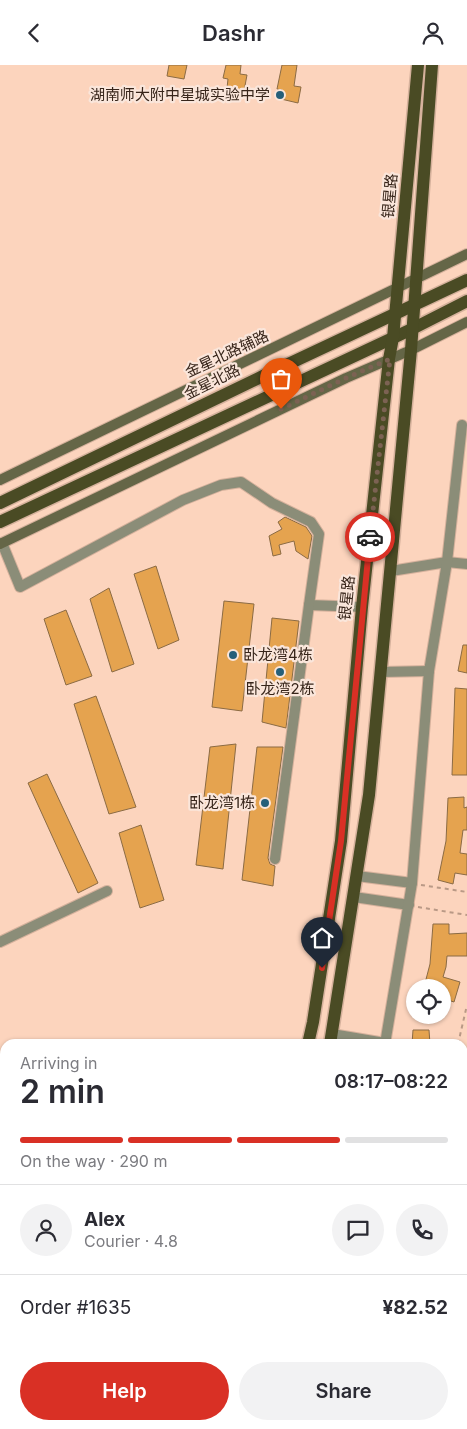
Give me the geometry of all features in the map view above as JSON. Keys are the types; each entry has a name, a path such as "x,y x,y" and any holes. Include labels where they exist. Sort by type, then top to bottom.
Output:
{"main road":[{"name":"银星路","path":"309,1039 341,841 362,607 393,337 418,65"},
{"path":"331,1039 369,795 411,350 432,65"},
{"name":"金星北路辅路","path":"0,480 467,254"},
{"name":"金星北路","path":"0,503 467,280"},
{"path":"0,522 412,329 467,301"},
{"path":"1,544 346,378 411,350 467,321"}],"street":[{"path":"386,1039 412,883 429,671 447,562 462,425"},
{"path":"1,544 20,587 183,500 221,485 241,482 272,503 311,522 319,534 275,859"},
{"path":"391,571 447,562 467,564"},
{"path":"309,605 362,607"},
{"path":"381,672 429,671"},
{"path":"357,876 412,883"},
{"path":"0,942 107,891"},
{"path":"354,897 408,905"}],"path":[{"path":"412,883 467,892"},
{"path":"408,905 467,915"},
{"path":"459,1039 467,1005"}],"building":[{"path":"169,65 187,65 184,79 167,76"},
{"path":"226,65 241,65 240,74 247,75 244,91 227,88 228,79 223,78"},
{"path":"282,65 297,65 294,86 301,87 298,103 281,99 282,90 277,89"},
{"path":"285,517 306,527 312,536 308,559 296,551 294,541 279,545 281,554 273,556 269,536 282,529 278,522"},
{"path":"156,566 179,640 158,649 134,574"},
{"path":"109,588 134,664 112,672 90,599"},
{"name":"卧龙湾4栋","path":"224,601 254,604 242,711 212,707"},
{"path":"66,610 92,676 66,685 44,619"},
{"name":"卧龙湾2栋","path":"272,618 299,621 286,728 262,722"},
{"path":"463,645 467,645 467,673 458,671"},
{"path":"455,688 467,689 467,775 452,775"},
{"path":"96,696 136,807 109,814 74,704"},
{"path":"236,744 223,869 196,865 210,747"},
{"name":"卧龙湾1栋","path":"257,747 283,747 268,858 270,864 275,866 273,886 242,880"},
{"path":"47,774 98,883 78,893 28,783"},
{"path":"464,797 464,808 467,807 467,830 463,830 460,853 467,854 467,875 455,873 453,884 438,880 446,841 448,798"},
{"path":"141,825 164,900 140,908 119,833"},
{"path":"433,924 449,924 449,934 467,933 467,956 447,956 443,977 450,979 426,979 430,964"},
{"path":"451,979 460,982 454,1002 451,1001"},
{"path":"413,1030 429,1030 430,1039 412,1039"}],"way so far":[{"path":"281,409 390,359 370,537"}],"place":[{"name":"湖南师大附中星城实验中学","path":"280,95"},
{"name":"卧龙湾4栋","path":"233,655"},
{"name":"卧龙湾2栋","path":"280,672"},
{"name":"卧龙湾1栋","path":"265,803"}],"route":[{"path":"322,968 341,841 370,537"}]}
